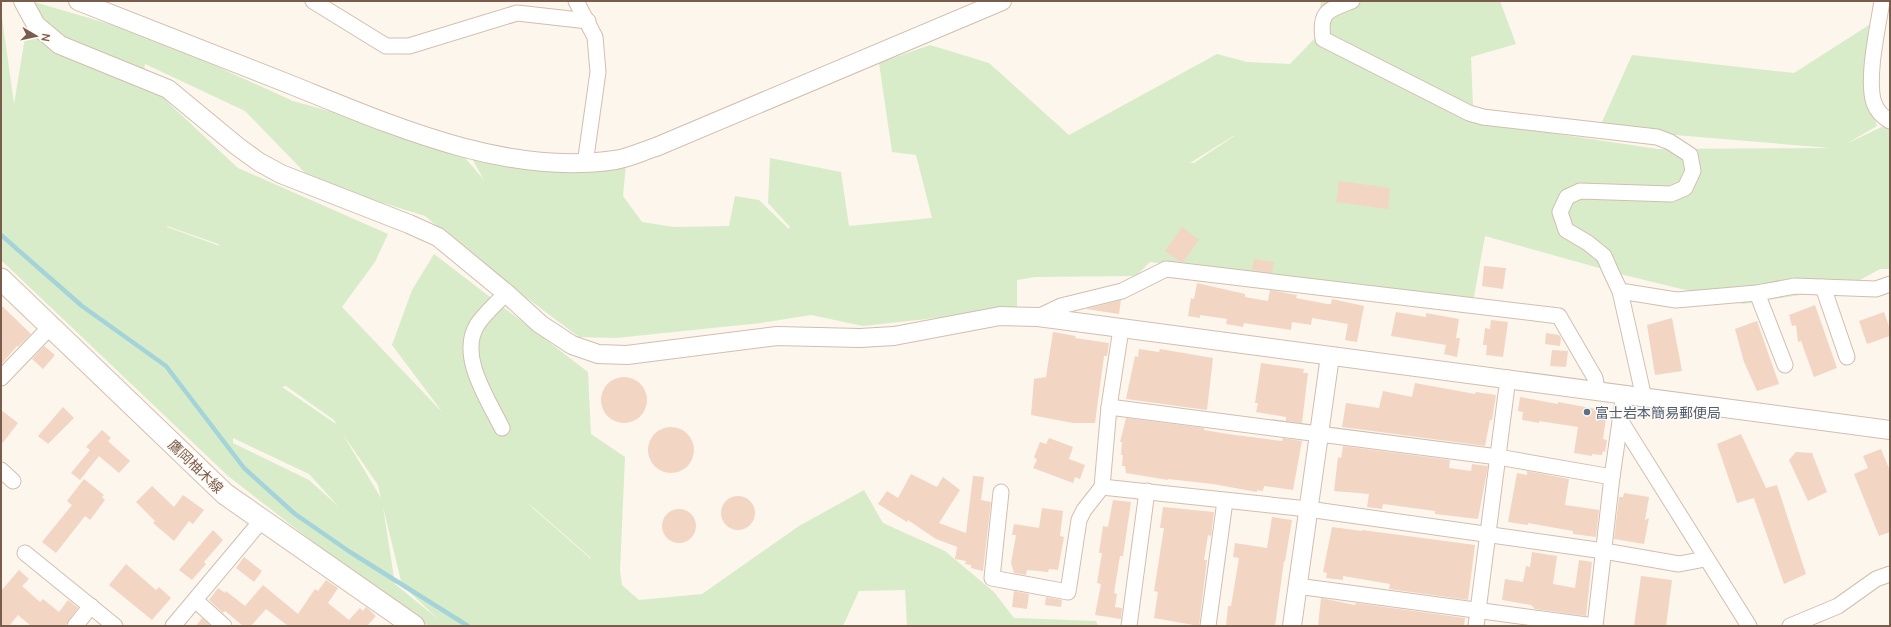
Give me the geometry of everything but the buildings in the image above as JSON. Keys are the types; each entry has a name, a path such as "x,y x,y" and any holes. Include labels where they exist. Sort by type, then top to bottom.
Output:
{"main road":[{"name":"鷹岡柚木線","path":"1,279 225,494 261,521 329,565 414,626"}],"street":[{"path":"23,1 36,25 60,45 168,89 237,146 259,162 281,174 409,224 438,238 506,293 540,324 572,345 598,354 627,355 777,336 860,338 894,336 1000,316 1038,317 1121,329 1508,378 1644,398 1890,430"},
{"path":"78,1 393,126 448,144 554,164 584,164 617,160 656,147 1002,1"},
{"path":"313,1 386,46 409,46 517,13 588,21"},
{"path":"576,1 588,21 595,37 598,72 584,164"},
{"path":"1352,1 1333,9 1325,15 1321,24 1324,39 1469,113 1484,117 1657,137 1670,142 1690,154 1693,171 1685,188 1671,194 1580,191 1568,197 1560,212 1566,230 1588,243 1604,256 1620,291 1644,398"},
{"path":"1882,1 1871,70 1874,102 1882,116 1890,121"},
{"path":"1038,317 1061,306 1122,291 1166,269 1559,316 1595,378 1597,390"},
{"path":"1620,291 1676,300 1757,294 1795,286 1876,289 1889,287"},
{"path":"1823,287 1847,357"},
{"path":"502,428 471,363 470,346 477,326 506,293"},
{"path":"1757,294 1785,365"},
{"path":"1,378 51,326"},
{"path":"1001,492 992,578 1068,592 1079,520 1084,510 1102,486 1109,407 1121,329"},
{"path":"1292,626 1330,356"},
{"path":"1476,626 1508,378"},
{"path":"1297,586 1479,609 1595,626 1612,477 1624,394"},
{"path":"1109,407 1498,458 1612,477"},
{"path":"1620,420 1705,559 1749,626"},
{"path":"1,470 13,481"},
{"path":"1102,486 1308,509 1604,551 1679,564 1705,559"},
{"path":"1129,626 1147,491"},
{"path":"1208,626 1225,500"},
{"path":"173,626 261,521"},
{"path":"25,552 115,626"},
{"path":"1790,626 1838,606 1876,579 1890,574"},
{"path":"195,600 224,626"},
{"path":"75,626 91,606"}],"green space":[{"path":"31,1 147,35 293,101 455,146 484,180 466,148 626,165 623,196 642,222 674,227 729,226 735,196 759,200 789,229 790,227 768,203 770,158 841,172 849,226 932,218 916,155 892,152 879,63 930,45 989,63 1069,135 1217,54 1247,62 1290,64 1316,37 1321,1 1500,1 1516,44 1471,57 1473,106 1420,80 1471,121 1658,149 1830,148 1651,133 1601,124 1632,55 1794,73 1869,25 1865,81 1877,126 1846,144 1890,123 1890,269 1880,269 1845,288 1743,304 1624,275 1485,236 1473,302 1150,262 1136,276 1035,277 1017,280 1017,309 863,326 811,315 761,323 616,338 579,337 500,278 425,216 313,181 245,111 145,64 143,79 238,168 388,234 375,262 342,307 443,413 392,345 412,290 434,254 588,372 591,434 625,457 620,571 622,585 639,600 702,594 799,526 864,490 883,523 945,551 994,592 1014,618 1096,621 1098,626 907,626 905,590 859,591 843,626 429,626 384,597 228,476 1,260 1,10 14,104","holes":["1233,136 1194,163 1190,163","167,226 218,244 220,246 167,227","286,386 334,420 336,424 282,387","342,433 378,485 381,498","233,438 309,474 338,506 309,480 233,443","526,501 591,558 535,510","383,507 402,585 438,619 395,584"]}],"waterway":[{"path":"1,235 82,306 166,366 244,468 295,514 350,552 468,626"}],"place":[{"name":"富士岩本簡易郵便局","path":"1587,412"}]}
